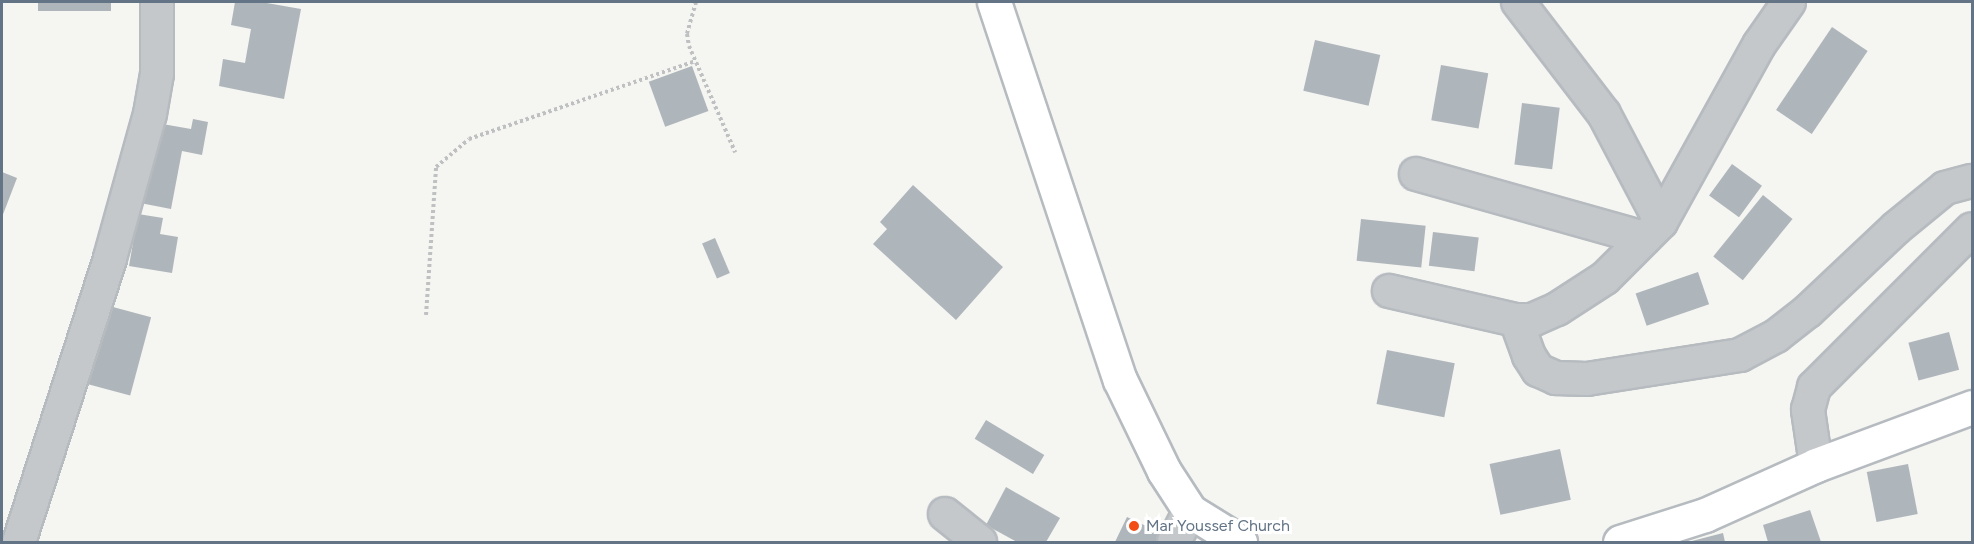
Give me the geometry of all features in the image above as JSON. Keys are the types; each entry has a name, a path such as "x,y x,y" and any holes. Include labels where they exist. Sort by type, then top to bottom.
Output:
{"street":[{"path":"19,543 110,258 150,114 157,74 157,2"},
{"path":"994,2 1120,380 1164,471 1190,511 1240,543"},
{"path":"1518,2 1604,114 1653,230"},
{"path":"1389,291 1516,320 1532,320 1605,278 1653,230 1760,45 1789,2"},
{"path":"1416,174 1653,230"},
{"path":"1516,320 1529,356 1538,370 1556,378 1629,375 1740,355 1776,336 1808,310 1896,228 1945,188 1972,181"},
{"path":"1816,465 1808,410 1814,387 1972,229"},
{"path":"1620,543 1705,515 1816,465 1972,407"},
{"path":"1174,543 1190,511"},
{"path":"945,514 980,543"}],"path":[{"path":"696,2 687,34 696,61 735,152"},
{"path":"426,315 436,167 469,139 696,61"}],"building":[{"path":"38,2 111,2 111,11 38,11"},
{"path":"235,2 261,2 301,9 284,99 219,86 223,59 245,63 251,29 231,25"},
{"path":"1832,27 1868,51 1812,134 1776,110"},
{"path":"1315,40 1380,55 1369,106 1303,91"},
{"path":"1441,65 1488,73 1479,128 1431,120"},
{"path":"692,66 708,111 665,127 649,82"},
{"path":"1522,103 1560,108 1552,169 1514,165"},
{"path":"193,119 208,122 202,155 182,151 171,209 135,202 151,122 191,129"},
{"path":"1732,164 1762,186 1739,217 1709,196"},
{"path":"2,172 17,178 2,217"},
{"path":"913,185 1003,267 956,320 873,244 887,229 880,222"},
{"path":"1763,195 1793,219 1743,280 1713,256"},
{"path":"138,214 163,218 160,234 178,237 172,273 129,266"},
{"path":"1361,219 1426,226 1421,268 1357,261"},
{"path":"1433,232 1479,238 1475,271 1429,266"},
{"path":"715,238 730,273 717,278 702,243"},
{"path":"1698,272 1709,304 1647,326 1636,293"},
{"path":"98,303 151,317 130,395 77,381"},
{"path":"1949,332 1959,370 1919,381 1908,343"},
{"path":"1387,350 1455,363 1444,417 1377,404"},
{"path":"986,420 1044,455 1033,474 975,439"},
{"path":"1560,449 1571,500 1500,515 1490,464"},
{"path":"1908,464 1918,514 1877,522 1867,472"},
{"path":"1006,487 1060,518 1046,542 1017,542 986,525"},
{"path":"1810,510 1821,542 1768,542 1763,525"},
{"name":"Mar Youssef Church","path":"1127,517 1163,534 1159,542 1115,542"},
{"path":"1723,533 1725,542 1688,542"}],"place":[{"name":"Mar Youssef Church","path":"1134,526"}]}
